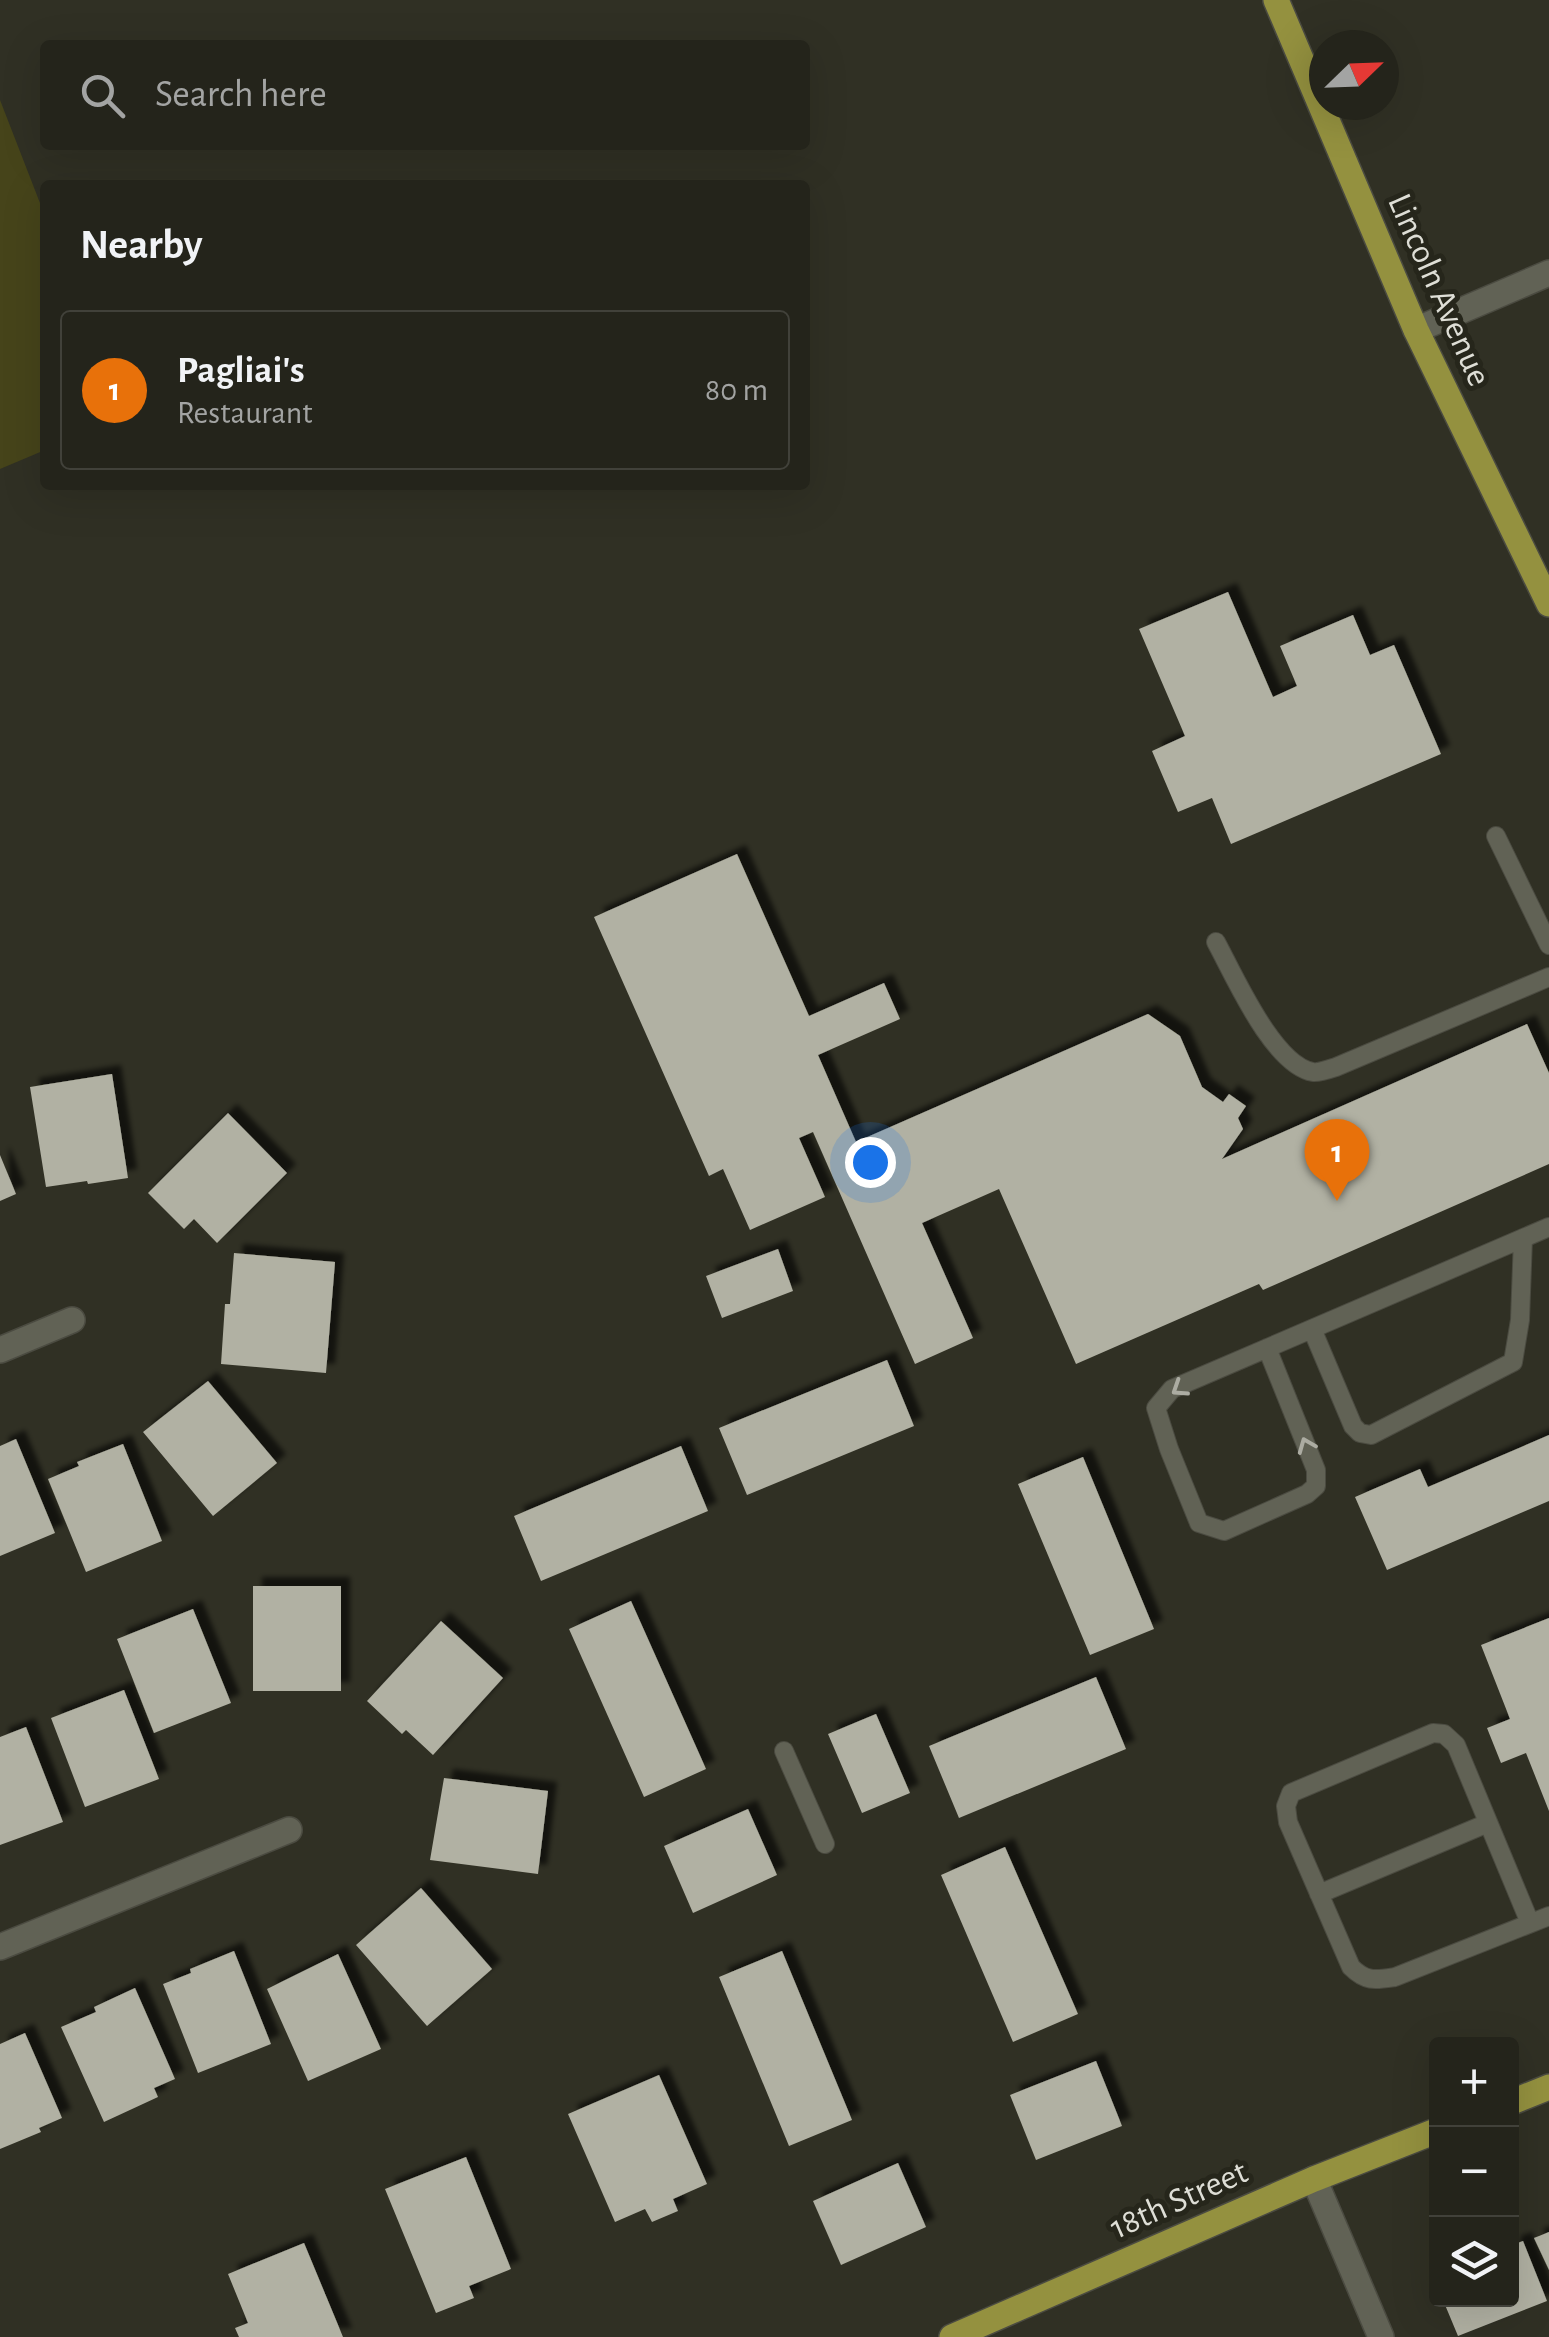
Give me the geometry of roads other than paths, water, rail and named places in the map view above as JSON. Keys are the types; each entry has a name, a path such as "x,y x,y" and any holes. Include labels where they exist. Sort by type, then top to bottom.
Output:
{"main road":[{"name":"Lincoln Avenue","path":"1276,0 1416,330 1549,604"},
{"path":"1519,2099 1549,2088"},
{"name":"18th Street","path":"952,2337 1314,2179 1429,2134"}],"street":[{"path":"1416,330 1549,273"},
{"path":"0,1350 72,1320"},
{"path":"0,1946 289,1830"},
{"path":"1314,2179 1381,2337"}],"lane":[{"path":"1496,836 1549,945"},
{"path":"1216,942 1266,1036 1291,1060 1313,1072 1336,1068 1549,976"},
{"path":"1267,1348 1316,1470 1316,1486 1307,1494 1224,1531 1200,1524 1168,1449 1156,1408 1172,1389 1312,1328 1549,1227"},
{"path":"1312,1328 1353,1426 1360,1433 1372,1434 1513,1362 1520,1320 1523,1238"},
{"path":"1530,1923 1456,1745 1444,1734 1433,1733 1292,1794 1286,1806 1288,1822 1351,1968 1362,1978 1395,1977 1549,1916"},
{"path":"784,1751 825,1844"},
{"path":"1319,1894 1488,1823"}],"place":[{"name":"Pagliai's","path":"1337,1201"}]}
